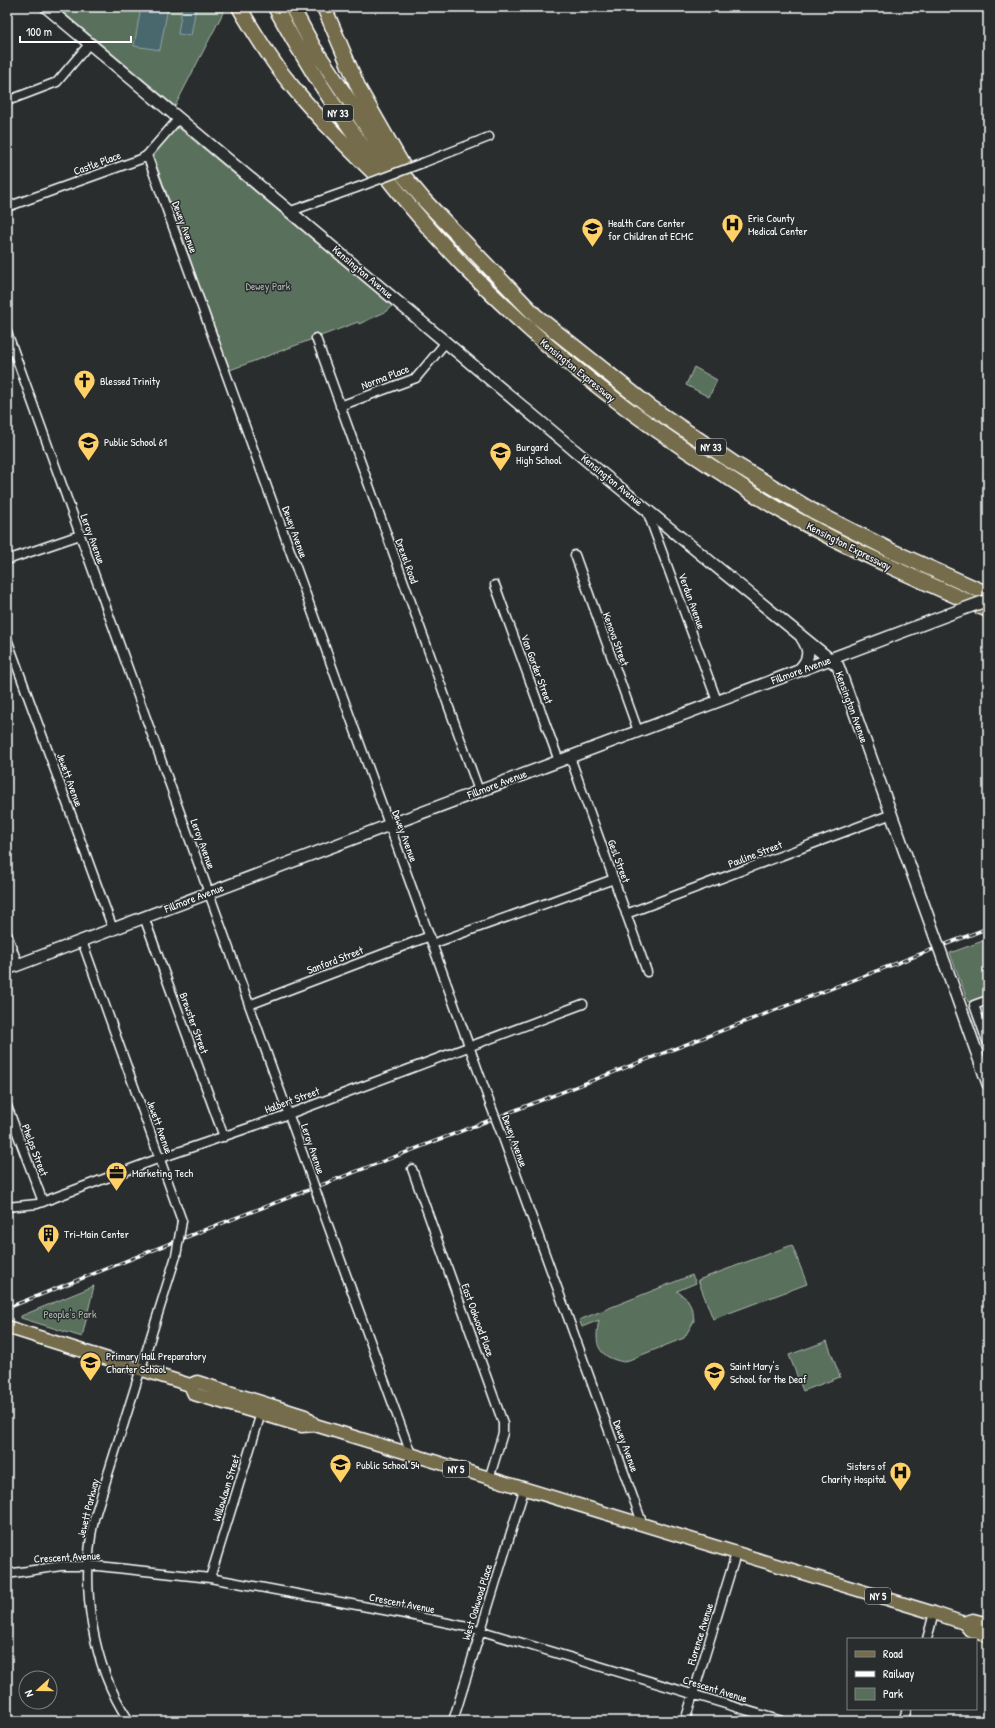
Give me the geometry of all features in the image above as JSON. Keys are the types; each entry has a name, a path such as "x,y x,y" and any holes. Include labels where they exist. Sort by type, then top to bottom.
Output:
{"highway":[{"path":"238,7 260,43 288,81 342,142 413,211"},
{"name":"Kensington Expressway","path":"275,7 313,74 342,118 413,211 461,265 530,330 590,381 666,437 782,512 888,567 988,610"},
{"name":"Kensington Expressway","path":"292,7 314,48 348,101 383,151 424,200 536,316 649,406 735,464 813,511 894,552 988,594"},
{"path":"324,7 360,89 424,200"}],"main road":[{"name":"NY 5","path":"7,1327 190,1385 197,1382 262,1409 304,1416 314,1426 411,1454 524,1490 934,1613 964,1623 970,1630 988,1636"},
{"name":"NY 5","path":"964,1623 974,1620 988,1624"}],"street":[{"name":"Kensington Avenue","path":"46,7 446,342 838,666 988,1084"},
{"path":"7,101 57,82 90,43"},
{"name":"Castle Place","path":"7,207 128,164 147,155 179,118"},
{"path":"291,211 356,188 489,137"},
{"name":"Dewey Avenue","path":"147,155 643,1525"},
{"name":"Leroy Avenue","path":"7,332 411,1454"},
{"name":"Drexel Road","path":"316,338 479,791"},
{"name":"Norma Place","path":"340,406 416,378 446,342"},
{"name":"Verdun Avenue","path":"646,508 717,701"},
{"path":"7,560 80,535"},
{"name":"Kenova Street","path":"574,555 638,731"},
{"name":"Van Gorder Street","path":"494,585 559,761"},
{"name":"Fillmore Avenue","path":"7,969 798,670 988,600"},
{"path":"798,633 808,646 806,663 798,670"},
{"name":"Jewett Avenue","path":"7,639 113,929"},
{"name":"Gesl Street","path":"570,756 648,972"},
{"name":"Pauline Street","path":"626,914 892,814"},
{"name":"Sanford Street","path":"249,1004 431,940 614,879"},
{"name":"Brewster Street","path":"144,917 224,1137"},
{"path":"7,934 18,964"},
{"name":"Jewett Avenue","path":"82,941 182,1221 176,1256 141,1370"},
{"path":"988,1000 974,1005 988,1044"},
{"name":"Halbert Street","path":"7,1207 43,1202 289,1114 583,1004"},
{"name":"Phelps Street","path":"7,1106 43,1202"},
{"name":"East Oakwood Place","path":"412,1169 503,1423 503,1433 489,1479"},
{"name":"Jewett Parkway","path":"129,1721 110,1687 95,1640 89,1594 89,1549 94,1519 141,1370"},
{"name":"Willowlawn Street","path":"210,1578 262,1409"},
{"name":"West Oakwood Place","path":"453,1721 479,1630 524,1490"},
{"name":"Florence Avenue","path":"685,1721 736,1554"},
{"name":"Crescent Avenue","path":"7,1574 61,1566 89,1565 210,1578 400,1613 479,1630 782,1721"},
{"path":"927,1638 934,1613"},
{"path":"903,1721 907,1710"}],"green space":[{"path":"57,7 226,7 175,106"},
{"name":"Dewey Park","path":"177,128 392,306 385,312 359,324 358,322 230,370 154,158 154,153"},
{"path":"694,367 717,380 709,397 686,385"},
{"path":"988,939 988,995 968,1002 950,953"},
{"path":"792,1245 807,1284 713,1319 698,1280"},
{"path":"692,1275 696,1283 677,1291 688,1300 693,1312 694,1321 684,1338 624,1362 608,1357 600,1348 597,1336 599,1320 582,1327 579,1320"},
{"name":"People's Park","path":"94,1286 82,1337 21,1318 21,1316"},
{"path":"827,1341 840,1377 803,1391 789,1355"}],"water":[{"path":"141,7 168,7 160,50 134,46"},
{"path":"182,7 196,7 191,36 178,34"}],"railway":[{"path":"7,1308 194,1234 988,928"}],"place":[{"name":"Erie County Medical Center","path":"733,244"},
{"name":"Health Care Center for Children at ECMC","path":"592,248"},
{"name":"Blessed Trinity","path":"85,400"},
{"name":"Public School 61","path":"89,462"},
{"name":"Burgard High School","path":"501,472"},
{"name":"Marketing Tech","path":"117,1192"},
{"name":"Tri-Main Center","path":"48,1254"},
{"name":"Primary Hall Preparatory Charter School","path":"91,1382"},
{"name":"Saint Mary's School for the Deaf","path":"715,1392"},
{"name":"Public School 54","path":"341,1484"},
{"name":"Sisters of Charity Hospital","path":"901,1492"}]}
